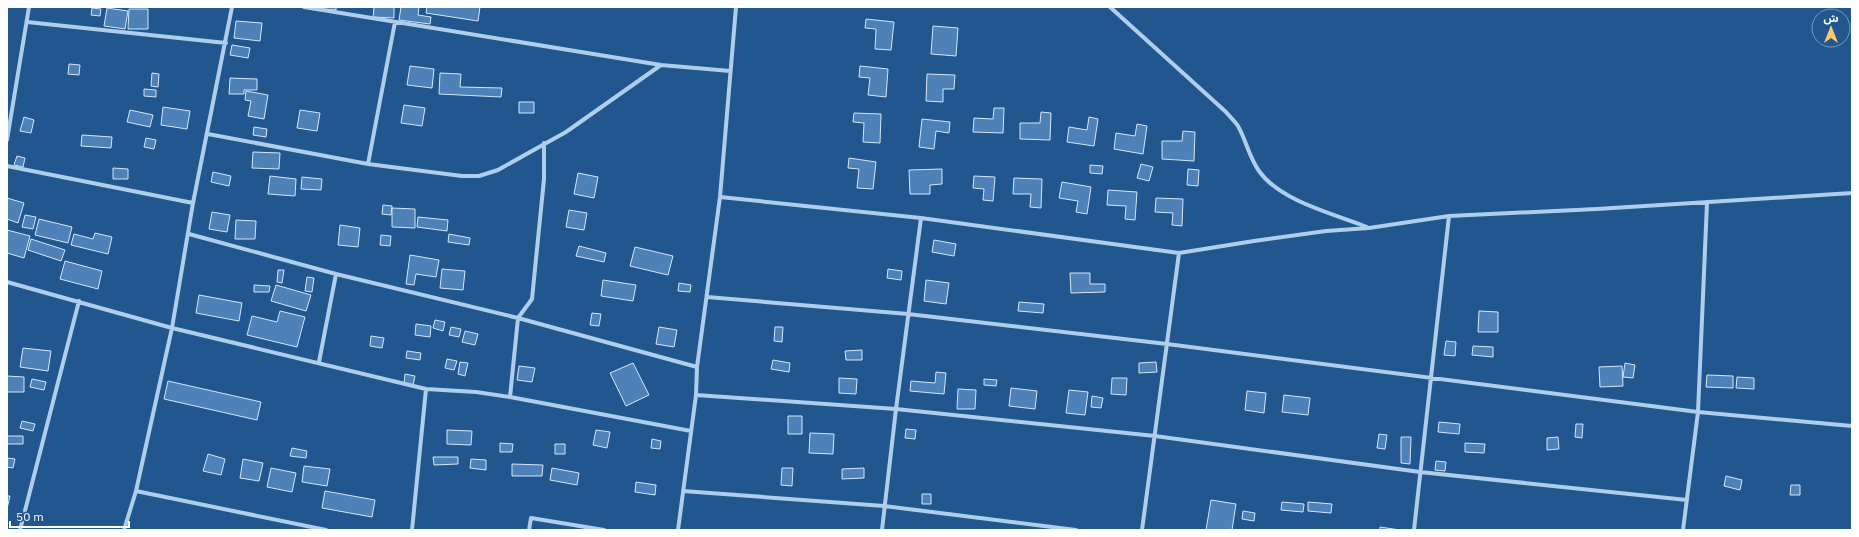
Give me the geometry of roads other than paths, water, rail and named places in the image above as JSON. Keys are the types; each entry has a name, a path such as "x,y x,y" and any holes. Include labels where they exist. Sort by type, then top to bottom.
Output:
{"street":[{"path":"7,140 29,7"},
{"path":"124,530 136,491 172,328 193,203 208,134 232,7"},
{"path":"304,7 661,65 730,71"},
{"path":"678,530 696,395 697,367 720,197 736,7"},
{"path":"1110,7 1226,112 1238,126 1251,157 1259,171 1269,182 1298,201 1369,228"},
{"path":"27,22 226,43"},
{"path":"368,164 395,22"},
{"path":"208,134 368,164 462,176 479,176 498,170 566,132 661,65"},
{"path":"510,398 518,318 532,299 544,179 544,143"},
{"path":"7,166 193,203"},
{"path":"720,197 921,218 1179,253 1254,240 1326,231 1369,228 1449,216 1852,193"},
{"path":"1683,530 1698,412 1707,202"},
{"path":"1414,530 1449,216"},
{"path":"882,530 921,218"},
{"path":"189,234 336,274 518,318 697,367"},
{"path":"1142,530 1179,253"},
{"path":"319,362 336,274"},
{"path":"7,282 172,328 319,362 426,389 476,392 691,431"},
{"path":"707,297 908,314 1167,344 1698,412 1852,426"},
{"path":"20,530 79,301"},
{"path":"412,530 426,389"},
{"path":"696,395 896,409 1155,436 1420,472 1687,500"},
{"path":"136,491 302,528 326,530"},
{"path":"683,491 884,506 1076,530"},
{"path":"530,530 531,518 604,530"}]}
